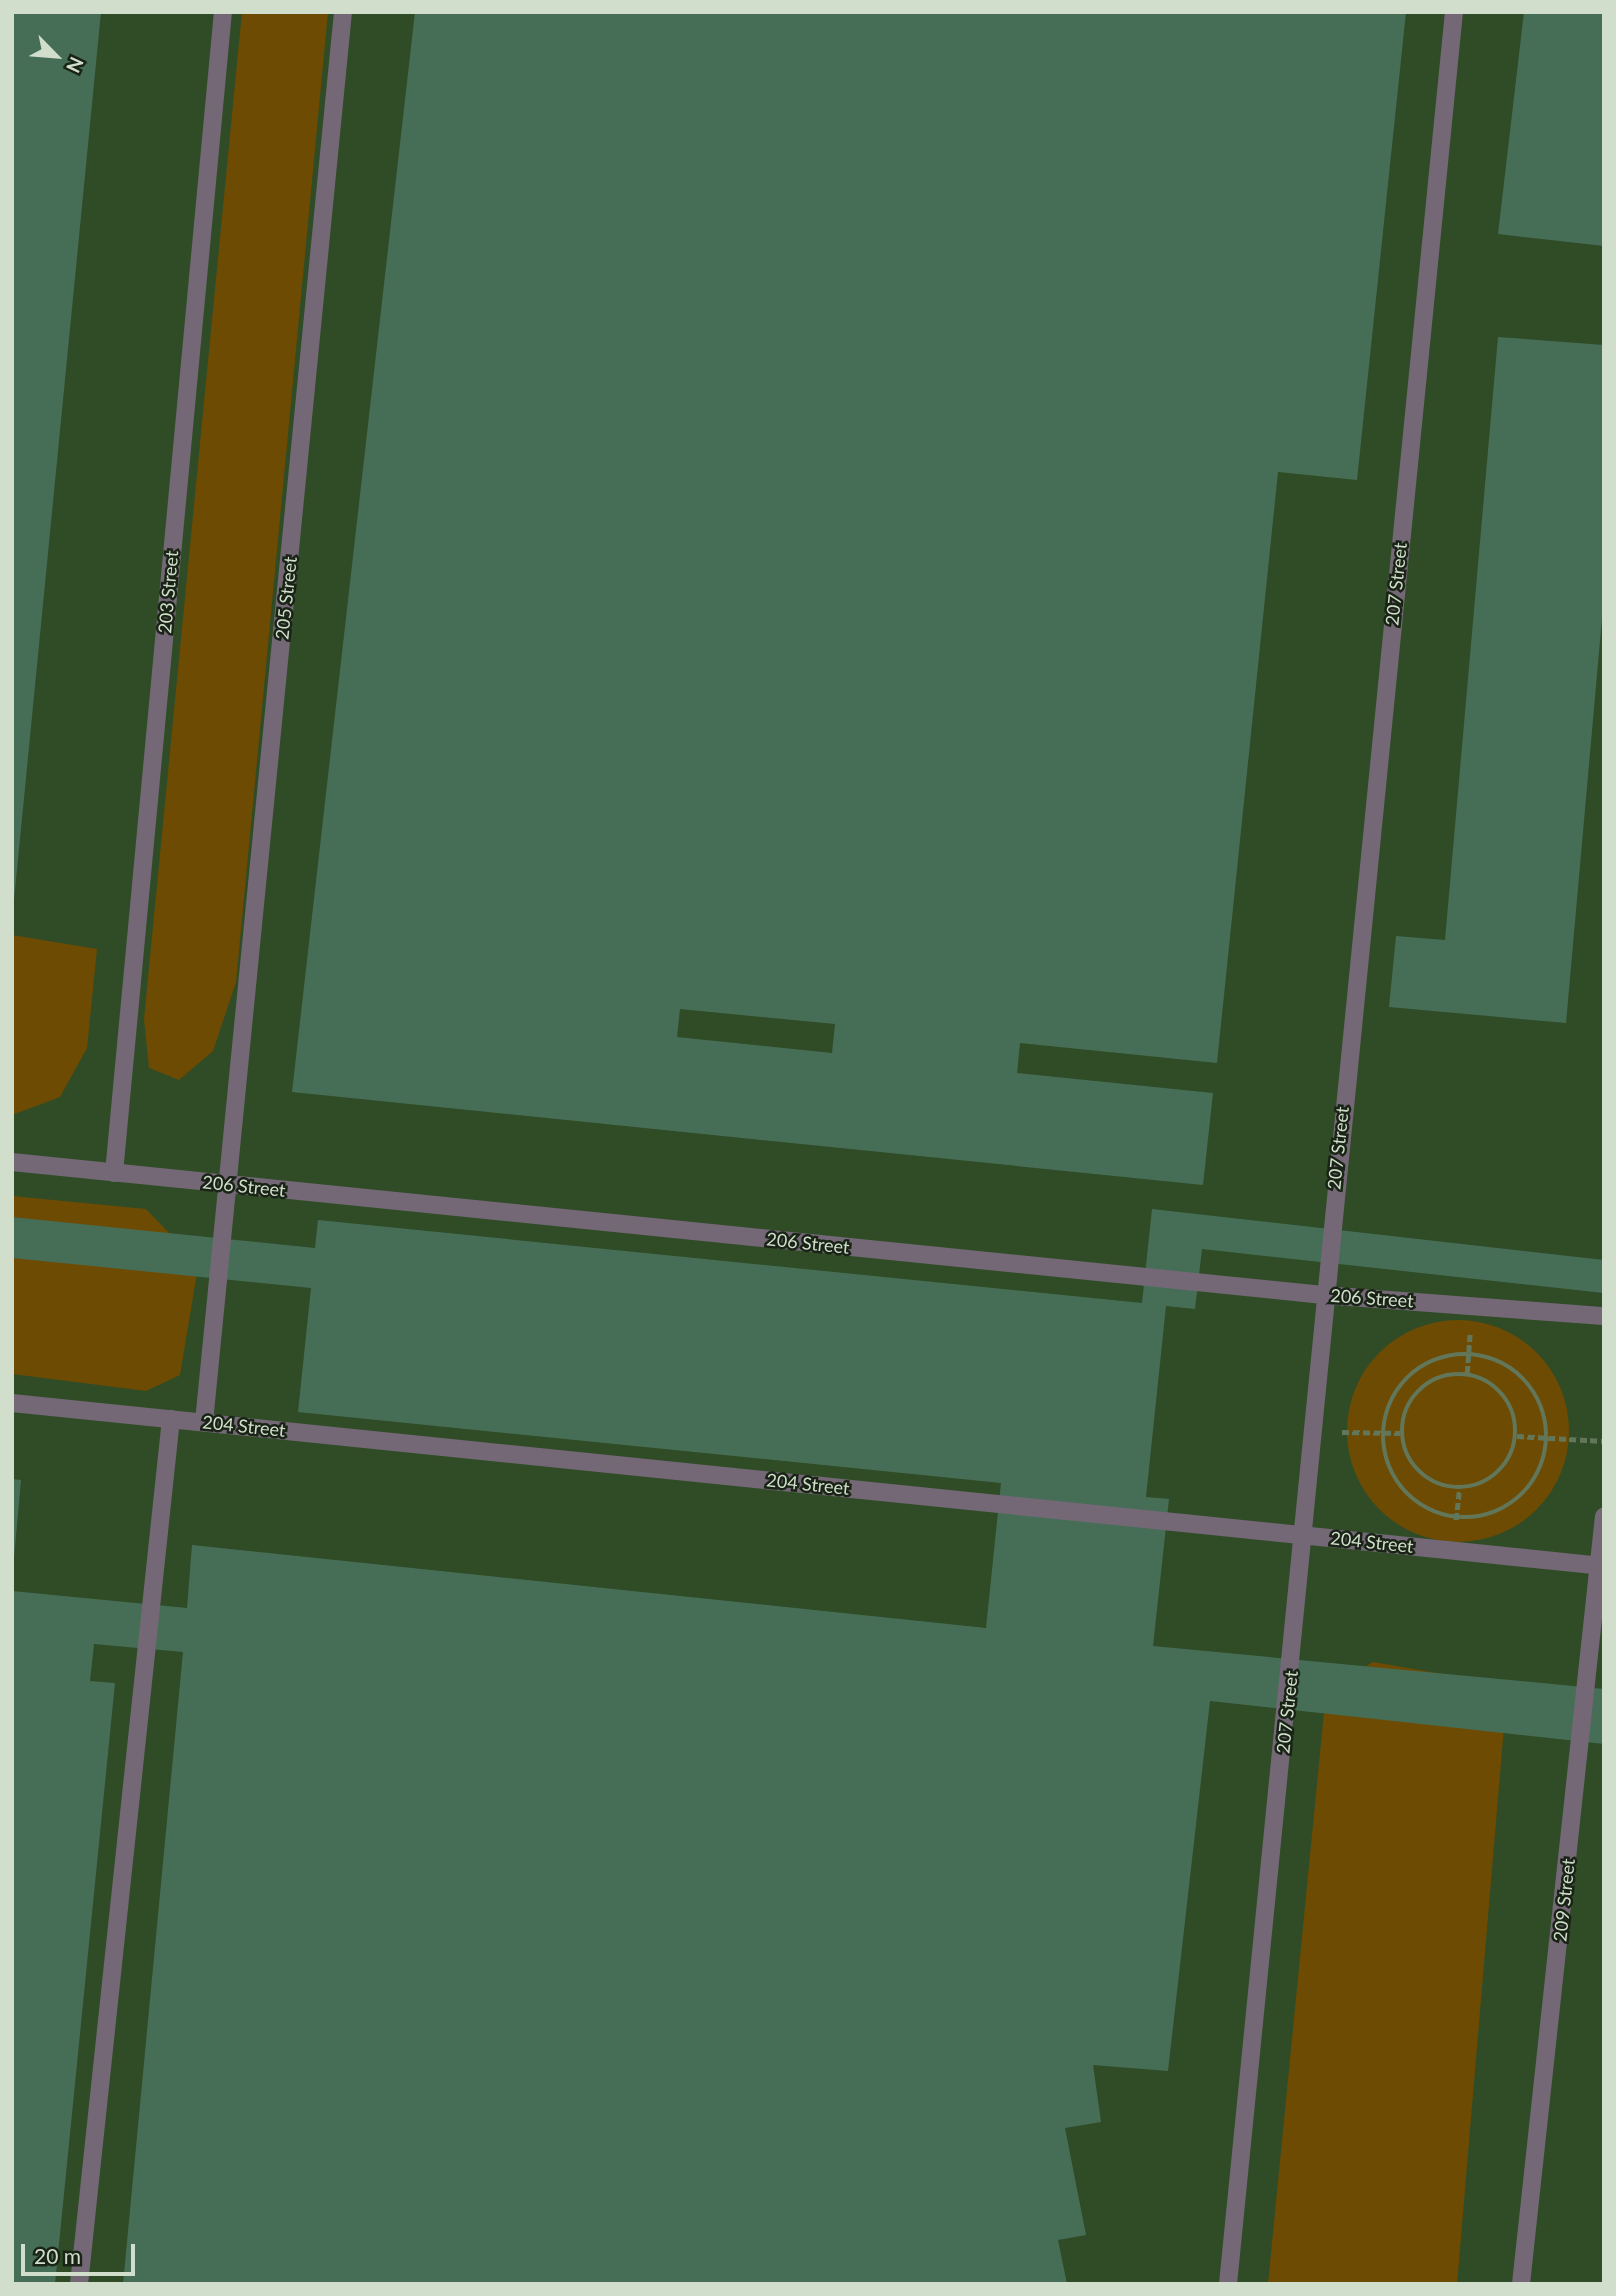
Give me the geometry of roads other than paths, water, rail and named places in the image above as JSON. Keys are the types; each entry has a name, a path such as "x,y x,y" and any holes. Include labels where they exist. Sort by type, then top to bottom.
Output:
{"street":[{"name":"203 Street","path":"114,1173 223,12"},
{"name":"205 Street","path":"204,1422 343,12"},
{"name":"207 Street","path":"1228,2284 1306,1535 1324,1295 1454,12"},
{"name":"206 Street","path":"12,1162 1324,1295 1604,1316"},
{"name":"204 Street","path":"12,1402 1602,1566"},
{"path":"79,2284 171,1419"},
{"name":"209 Street","path":"1521,2284 1602,1566 1604,1516"}]}
